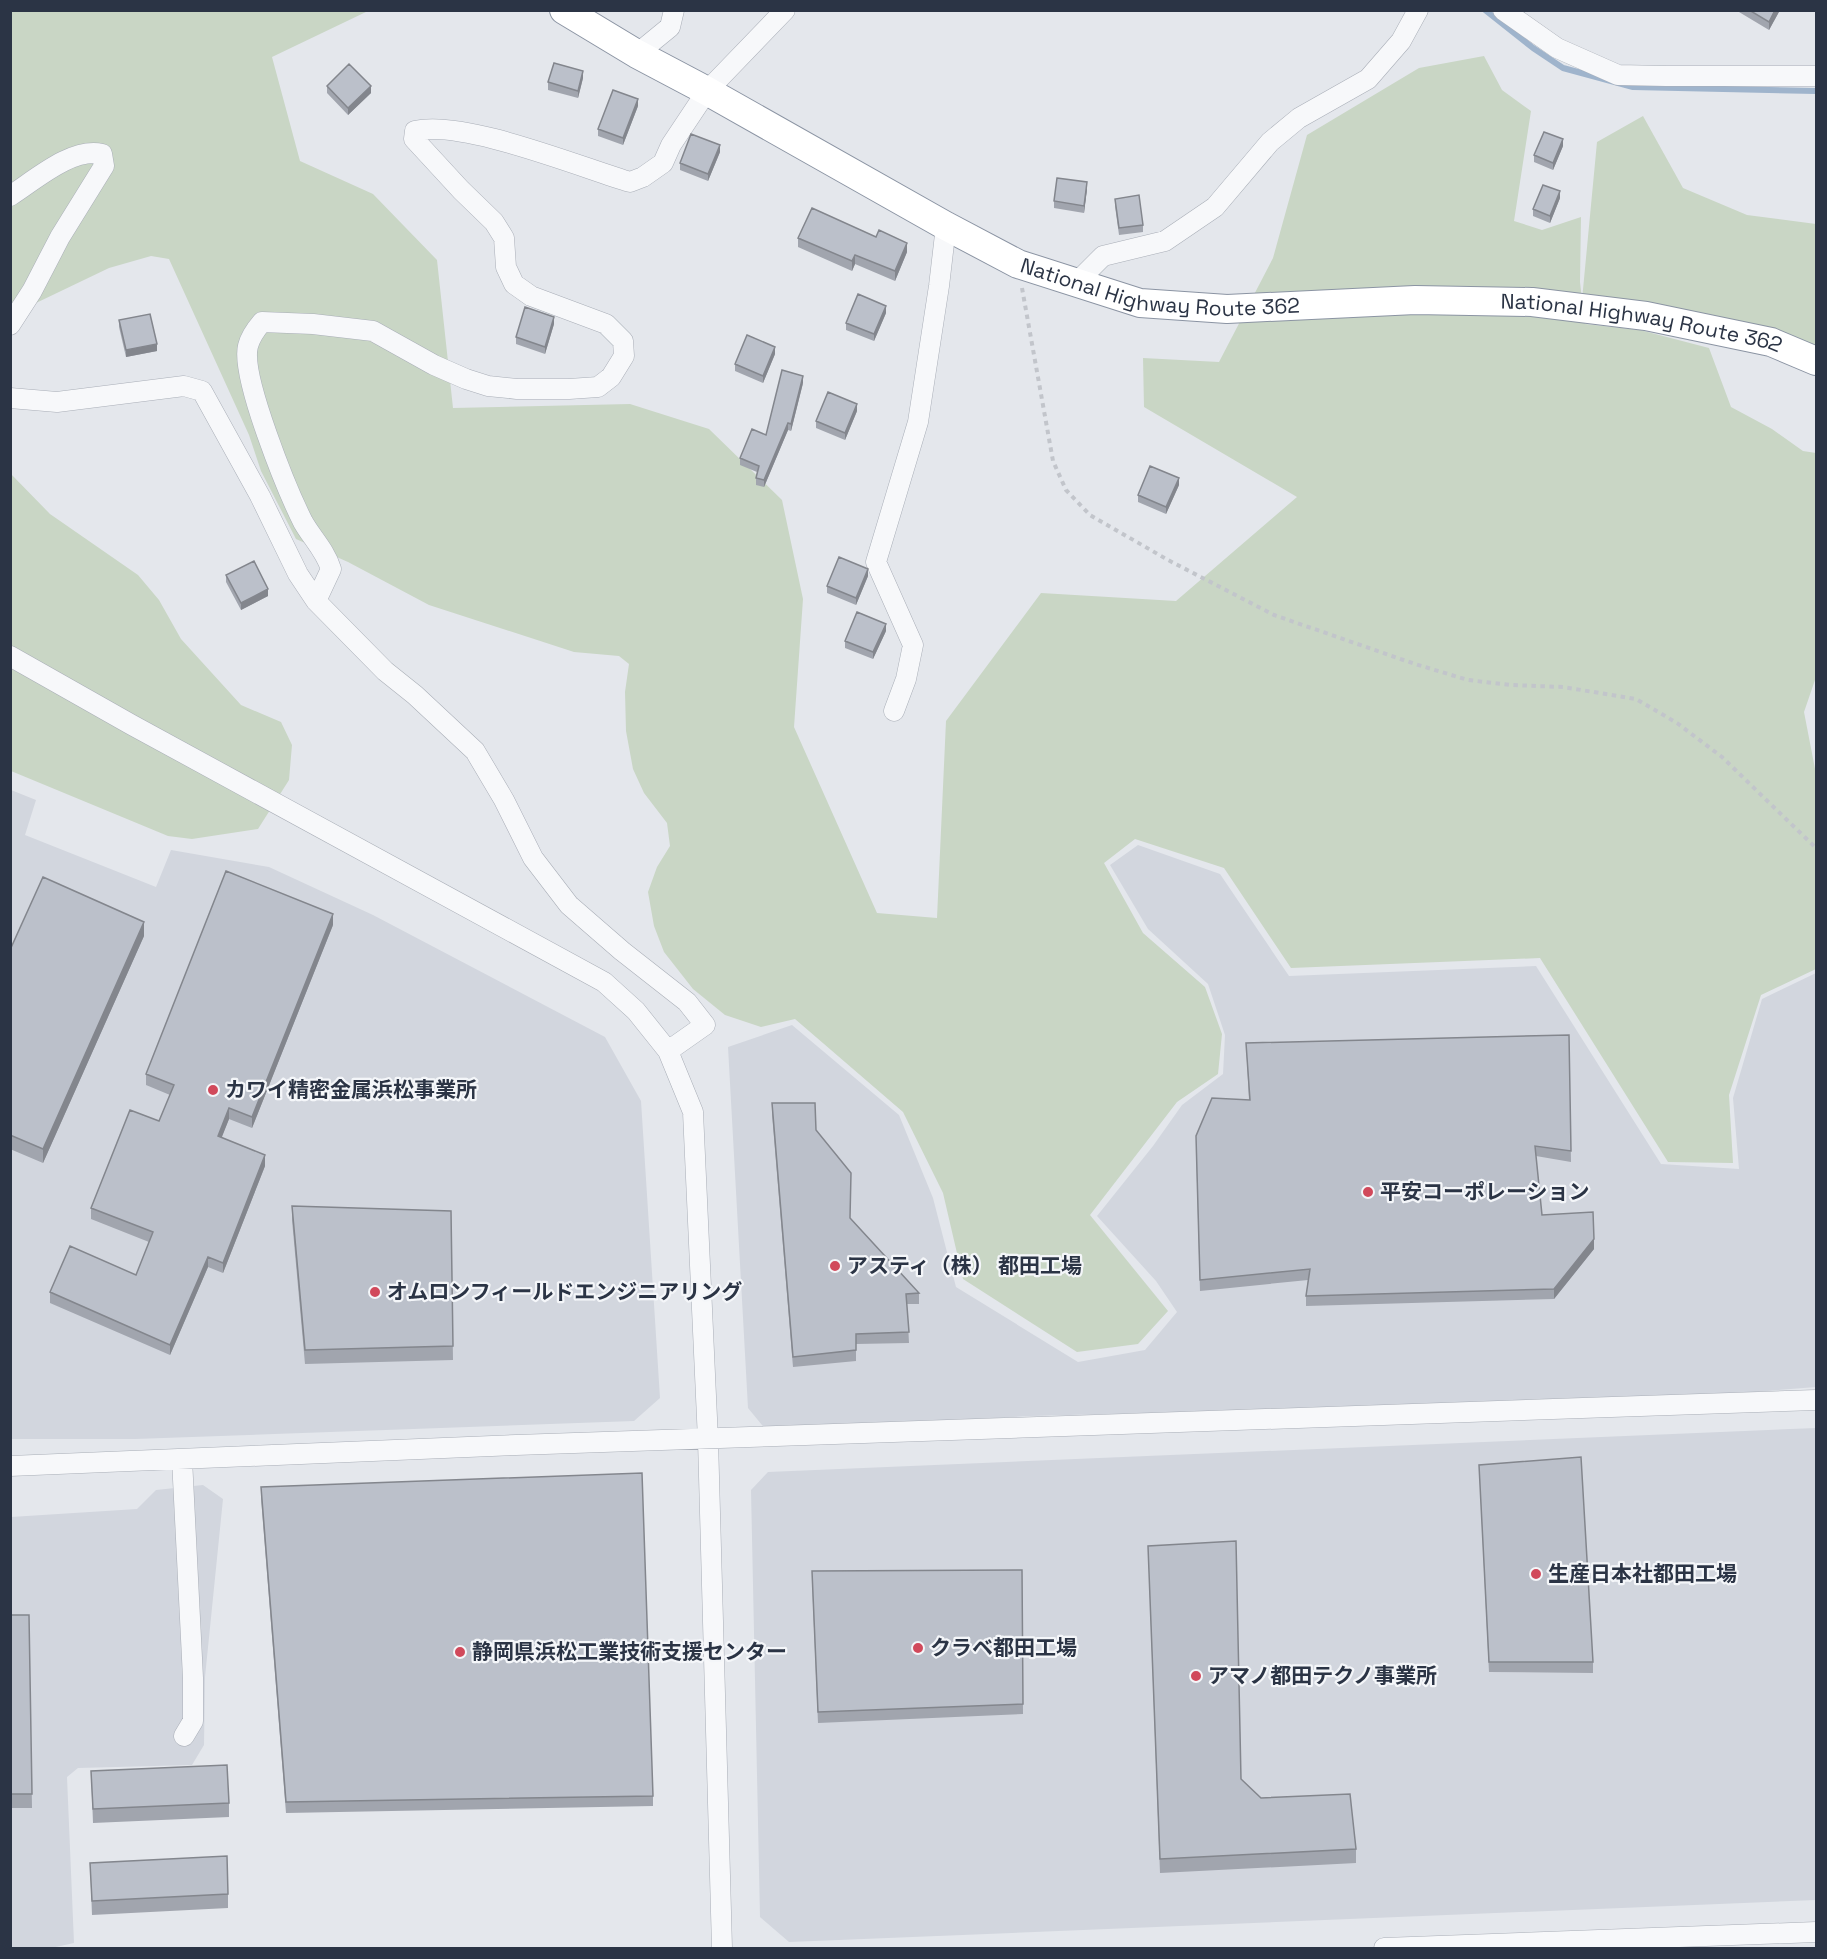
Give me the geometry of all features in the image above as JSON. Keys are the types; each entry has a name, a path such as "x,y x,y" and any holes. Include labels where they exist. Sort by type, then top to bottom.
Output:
{"highway":[{"name":"National Highway Route 362","path":"564,10 637,54 1018,264 1140,303 1227,309 1415,300 1532,302 1646,316 1772,342 1816,361"}],"street":[{"path":"637,54 670,27 674,10"},
{"path":"316,601 331,569 327,556 307,528 289,494 260,412 251,382 247,348 256,329 262,322 346,326 373,331 434,365 488,386 516,389 598,387 611,377 624,356 622,341 606,324 531,296 514,284 506,267 504,238 494,222 414,139 415,131 455,130 520,147 630,182 644,177 663,163 671,145 707,91 784,10"},
{"path":"1076,283 1103,256 1165,241 1215,207 1270,142 1299,118 1368,79 1401,41 1418,10"},
{"path":"1503,10 1557,48 1618,75 1816,76"},
{"path":"10,196 67,159 91,152 102,154 104,166 10,325"},
{"path":"894,711 906,679 913,645 876,562 918,422 938,298 946,226"},
{"path":"10,398 57,402 184,386 202,391 260,496 298,574 316,601 385,671 415,694 475,751 504,800 533,858 569,905 622,951 687,1002 705,1025 668,1051"},
{"path":"10,656 604,982 636,1011 668,1051 693,1112 708,1440 722,1948"},
{"path":"10,1466 516,1445 1816,1400"},
{"path":"182,1460 193,1678 193,1721 184,1736"},
{"path":"1383,1948 1816,1932"}],"path":[{"path":"1018,264 1053,461 1066,490 1090,515 1167,560 1274,615 1415,664 1468,680 1510,685 1563,687 1636,699 1677,723 1722,757 1816,848"}],"shaded area":[{"path":"11,790 36,800 25,835 156,887 171,850 269,867 373,915 605,1037 641,1101 660,1398 634,1421 135,1439 11,1439"},
{"path":"1138,845 1220,874 1289,976 1536,966 1661,1164 1739,1169 1733,1098 1762,999 1816,973 1816,1387 1657,1400 1030,1416 766,1430 748,1408 728,1047 792,1025 899,1115 933,1198 956,1287 1078,1362 1145,1350 1177,1312 1156,1281 1097,1216 1153,1146 1182,1105 1223,1074 1225,1035 1208,984 1148,929 1110,865"},
{"path":"1816,1428 1816,1900 789,1942 760,1917 751,1490 768,1472"},
{"path":"203,1485 223,1499 205,1677 204,1745 192,1765 78,1768 67,1777 74,1943 51,1948 11,1948 11,1517 137,1509 156,1490"}],"green space":[{"path":"11,11 368,11 272,57 300,161 373,194 437,260 453,408 630,404 709,429 782,500 803,599 794,727 877,913 937,918 946,721 1041,593 1176,601 1297,497 1144,407 1143,358 1219,362 1273,258 1307,135 1419,68 1484,56 1502,90 1531,111 1514,221 1542,230 1581,217 1582,300 1597,142 1643,116 1683,188 1747,215 1816,224 1816,351 1582,301 1585,324 1640,330 1709,348 1731,407 1772,429 1803,451 1816,453 1816,677 1804,712 1816,774 1816,969 1761,995 1729,1095 1733,1163 1668,1162 1540,958 1291,968 1224,868 1135,839 1104,863 1143,933 1205,987 1222,1034 1218,1074 1177,1102 1090,1215 1168,1311 1138,1344 1077,1352 963,1279 943,1193 903,1112 795,1019 761,1027 725,1015 693,989 664,952 654,926 648,892 657,867 670,846 667,823 644,793 633,769 626,731 625,692 629,664 619,656 574,652 429,605 348,562 296,539 261,471 249,435 169,259 151,256 109,268 11,315"},
{"path":"10,473 50,514 138,575 159,600 181,639 241,705 281,722 292,745 289,780 258,829 192,839 168,836 11,771"}],"building":[{"path":"1749,10 1775,10 1769,22"},
{"path":"554,63 583,71 578,91 548,82"},
{"path":"349,64 371,86 348,108 327,86"},
{"path":"613,90 638,99 623,138 598,129"},
{"path":"1544,132 1563,139 1553,163 1534,155"},
{"path":"691,134 720,145 708,174 680,163"},
{"path":"1057,178 1087,182 1084,206 1054,201"},
{"path":"1543,185 1560,191 1550,216 1533,209"},
{"path":"1139,195 1143,225 1119,228 1115,199"},
{"path":"812,208 876,237 879,230 907,243 895,271 855,255 852,261 798,238"},
{"path":"858,294 886,306 874,334 846,323"},
{"path":"525,307 554,317 545,347 516,337"},
{"path":"150,314 157,344 126,350 119,320"},
{"path":"747,335 775,347 763,376 735,364"},
{"path":"782,370 803,376 791,424 788,423 764,480 756,478 759,466 740,458 752,429 766,435"},
{"path":"828,392 857,404 845,433 816,421"},
{"path":"1150,466 1179,478 1166,507 1138,495"},
{"path":"839,557 868,569 856,598 827,586"},
{"path":"254,561 268,589 241,603 226,575"},
{"path":"857,612 886,624 873,652 845,641"},
{"name":"カワイ精密金属浜松事業所","path":"226,871 333,914 252,1117 229,1108 218,1136 265,1155 223,1263 208,1257 170,1345 50,1292 70,1246 136,1275 153,1232 91,1208 130,1110 159,1121 174,1085 146,1074"},
{"path":"43,877 144,922 43,1149 10,1135 10,950"},
{"name":"平安コーポレーション","path":"1569,1035 1571,1151 1535,1146 1542,1215 1593,1212 1594,1239 1554,1289 1306,1296 1310,1269 1200,1280 1196,1136 1212,1098 1250,1100 1246,1043"},
{"name":"アスティ（株） 都田工場","path":"772,1103 815,1103 816,1130 851,1173 850,1218 919,1293 906,1294 909,1332 856,1334 856,1350 793,1357"},
{"name":"オムロンフィールドエンジニアリング","path":"292,1206 451,1211 453,1346 305,1350"},
{"name":"生産日本社都田工場","path":"1581,1457 1593,1662 1489,1662 1479,1465"},
{"name":"静岡県浜松工業技術支援センター","path":"642,1473 653,1796 286,1802 261,1487"},
{"name":"アマノ都田テクノ事業所","path":"1236,1541 1241,1779 1261,1798 1350,1794 1356,1849 1160,1859 1148,1546"},
{"name":"クラベ都田工場","path":"1022,1570 1023,1704 818,1712 812,1571"},
{"path":"10,1615 29,1615 32,1794 10,1794"},
{"path":"227,1765 229,1803 93,1809 91,1771"},
{"path":"227,1856 228,1894 92,1901 90,1863"}],"waterway":[{"path":"1485,10 1533,48 1563,68 1633,87 1816,91"}],"place":[{"name":"カワイ精密金属浜松事業所","path":"213,1090"},
{"name":"平安コーポレーション","path":"1368,1192"},
{"name":"アスティ（株） 都田工場","path":"835,1266"},
{"name":"オムロンフィールドエンジニアリング","path":"375,1292"},
{"name":"生産日本社都田工場","path":"1536,1574"},
{"name":"クラベ都田工場","path":"918,1648"},
{"name":"静岡県浜松工業技術支援センター","path":"460,1652"},
{"name":"アマノ都田テクノ事業所","path":"1196,1676"}]}
